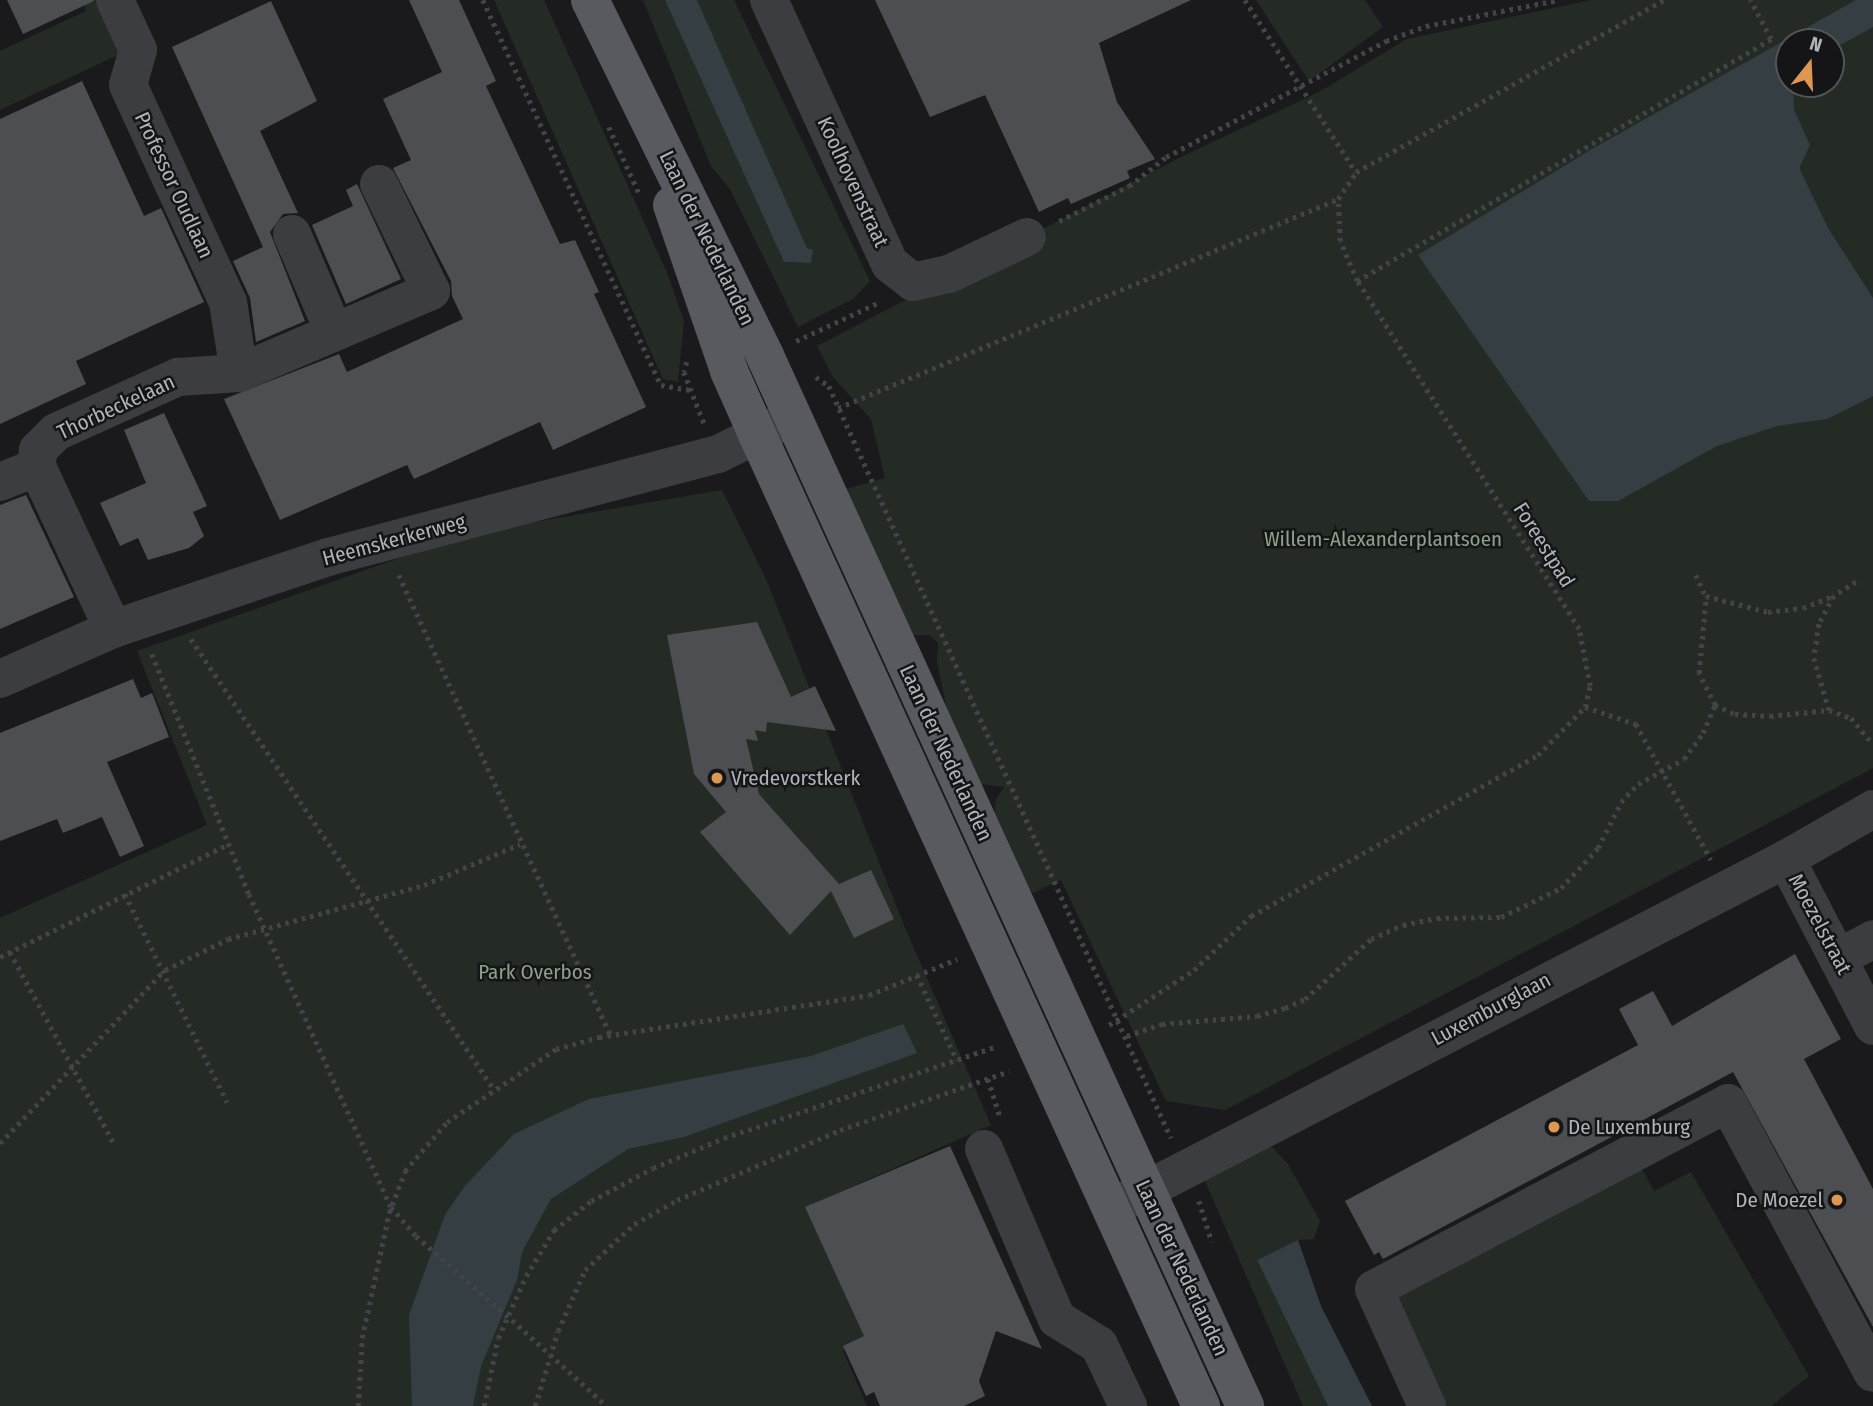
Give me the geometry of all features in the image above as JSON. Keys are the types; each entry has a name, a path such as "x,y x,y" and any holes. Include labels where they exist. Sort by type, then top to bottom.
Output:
{"main road":[{"name":"Laan der Nederlanden","path":"590,0 639,103 712,243 1245,1406"},
{"name":"Laan der Nederlanden","path":"639,103 691,264 757,434 1108,1209 1201,1406"}],"street":[{"name":"Professor Oudlaan","path":"115,0 138,50 128,85 228,302 239,373"},
{"name":"Koolhovenstraat","path":"769,0 890,264 903,274"},
{"name":"Thorbeckelaan","path":"37,467 38,450 56,432 178,377 239,373 431,291 379,184"},
{"path":"292,234 334,332"},
{"path":"903,274 913,282 949,274 1027,237"},
{"name":"Heemskerkerweg","path":"0,679 141,620 384,542 718,454 793,417"},
{"path":"0,482 37,467 141,620"},
{"name":"Luxemburglaan","path":"1108,1209 1725,886 1786,859 1873,809"},
{"name":"Moezelstraat","path":"1786,859 1873,1026"},
{"path":"1838,958 1873,939"},
{"path":"1427,1406 1374,1289 1728,1103 1873,1373"},
{"path":"984,1149 1058,1319 1099,1345 1128,1406"}],"path":[{"path":"483,0 661,384 690,390"},
{"path":"1245,0 1356,172"},
{"path":"1027,237 1129,186 1166,157 1303,88 1386,41 1426,26 1559,0"},
{"path":"1338,199 1356,172 1664,0"},
{"path":"1357,281 1771,39 1750,0"},
{"name":"Foreestpad","path":"1338,199 1340,241 1357,281 1578,629 1590,686 1585,707 1636,724 1725,886"},
{"name":"Laan der Nederlanden","path":"1213,1248 1211,1228 1127,1036 838,408 1338,199"},
{"path":"795,341 879,303 903,274"},
{"path":"384,542 520,844 611,1036"},
{"path":"1696,575 1706,596 1699,673 1716,705 1735,714 1770,716 1829,710 1851,718 1873,744"},
{"path":"1706,596 1768,612 1803,608 1834,596 1856,582"},
{"path":"1829,710 1814,658 1819,624 1834,596"},
{"path":"141,620 229,844 391,1207 416,1236 607,1406"},
{"path":"141,620 369,902 493,1088"},
{"path":"1127,1036 1162,1024 1257,1016 1285,1008 1306,999 1371,939 1403,925 1437,918 1501,917 1542,897 1583,869 1621,802 1638,784 1685,759 1716,705"},
{"path":"0,957 229,844"},
{"path":"0,1143 165,970 228,939 424,885 520,844"},
{"path":"125,894 165,970 227,1102"},
{"path":"10,951 113,1142"},
{"path":"358,1406 364,1324 391,1207 405,1171 447,1122 493,1088 556,1049 611,1036 869,995 961,958"},
{"path":"917,975 957,1060"},
{"path":"484,1406 498,1338 526,1276 554,1230 591,1201 653,1168 724,1138 1000,1045"}],"green space":[{"path":"82,0 106,0 129,50 0,110 0,51 86,11"},
{"path":"494,0 544,0 668,275 684,321 678,382 663,379"},
{"path":"643,0 665,0 784,262 810,263 812,250 807,248 697,0 734,0 870,281 853,299 798,327 730,189 711,166"},
{"path":"1256,0 1365,0 1383,27 1309,81"},
{"name":"Willem-Alexanderplantsoen","path":"1591,0 1873,0 1873,768 1225,1110 1166,1101 1061,880 1033,893 1018,878 994,816 996,799 1004,787 980,784 942,729 946,705 937,661 938,643 929,635 905,635 840,491 885,478 871,419 833,377 817,346 1183,156 1319,92 1407,39"},
{"name":"Park Overbos","path":"722,490 766,579 906,930 991,1125 811,1205 867,1341 843,1351 867,1406 0,1406 0,918 207,825 137,651 470,533"},
{"path":"1272,1147 1288,1164 1320,1221 1314,1239 1298,1240 1257,1260 1328,1406 1303,1406 1205,1181 1220,1161"},
{"path":"1637,1160 1654,1191 1691,1172 1809,1376 1771,1406 1441,1406 1385,1292"}],"shaded area":[{"path":"665,0 697,0 807,248 813,250 811,263 784,262"},
{"path":"1856,0 1873,0 1873,27 1845,42 1845,28 1806,28"},
{"path":"1775,46 1775,98 1794,98 1794,110 1810,145 1799,168 1828,228 1873,298 1873,396 1827,419 1777,426 1717,446 1618,501 1589,501 1418,255 1592,149"},
{"path":"903,1024 917,1053 684,1137 628,1149 551,1199 522,1252 517,1280 481,1366 473,1406 412,1406 409,1315 445,1215 464,1187 514,1134 589,1099 811,1056"},
{"path":"1298,1240 1321,1306 1372,1406 1328,1406 1257,1260"}],"building":[{"path":"7,0 93,0 94,1 23,34"},
{"path":"409,0 459,0 496,81 486,86 560,244 575,240 599,292 594,294 646,407 553,450 540,422 414,479 407,465 280,520 224,399 339,354 347,372 463,319 452,296 451,281 393,168 411,160 383,99 442,72"},
{"path":"875,0 1191,0 1099,43 1117,102 1155,159 1127,171 1130,178 1071,204 1068,198 1039,212 985,95 930,117"},
{"path":"271,1 317,101 260,131 298,213 283,214 270,232 305,321 256,342 250,298 233,261 263,247 172,47"},
{"path":"82,81 144,216 161,208 204,302 76,361 86,384 0,424 0,119"},
{"path":"357,184 401,279 346,304 312,225 353,206 346,190"},
{"path":"164,413 207,506 193,512 204,536 189,548 148,560 138,538 120,546 100,503 146,483 124,430"},
{"path":"26,495 74,597 0,629 0,505"},
{"name":"Vredevorstkerk","path":"757,622 791,697 815,686 836,731 767,722 766,732 755,730 758,741 746,739 759,794 839,884 871,870 894,919 854,938 831,891 790,935 700,832 726,812 694,774 667,635"},
{"path":"133,679 141,698 152,693 169,737 107,762 144,846 120,857 102,817 63,833 57,819 0,841 0,733"},
{"path":"1795,954 1841,1039 1804,1059 1873,1189 1873,1327 1733,1072 1383,1259 1379,1252 1374,1255 1345,1201 1638,1045 1619,1009 1653,991 1672,1026"},
{"path":"950,1146 1042,1349 996,1331 979,1381 985,1396 964,1406 880,1406 874,1392 866,1396 843,1346 864,1336 805,1207"}],"place":[{"name":"Vredevorstkerk","path":"717,778"},
{"name":"De Luxemburg","path":"1554,1127"},
{"name":"De Moezel","path":"1837,1200"}]}
